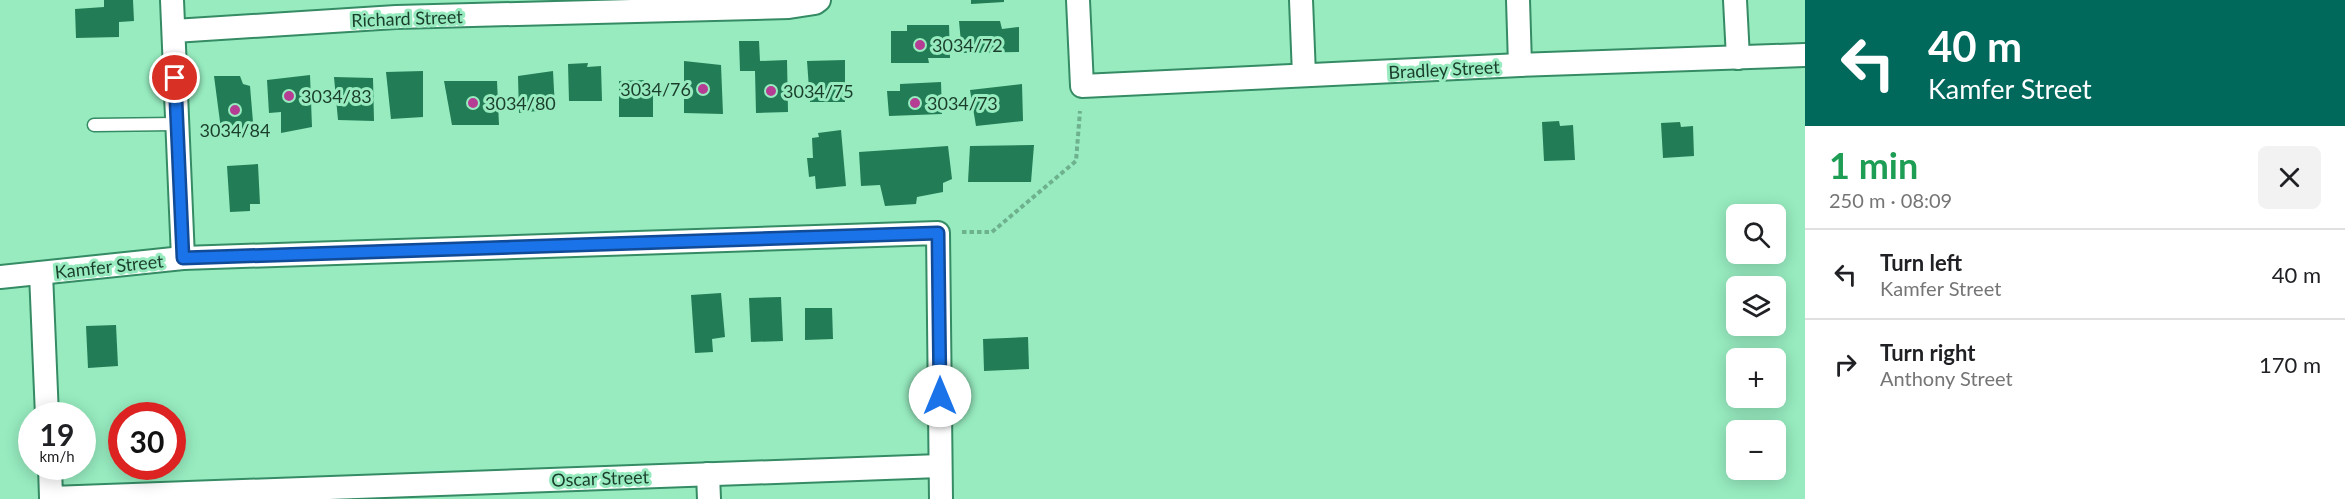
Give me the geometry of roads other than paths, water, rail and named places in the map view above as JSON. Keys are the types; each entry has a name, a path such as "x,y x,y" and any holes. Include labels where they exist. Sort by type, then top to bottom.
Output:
{"street":[{"path":"172,0 183,258"},
{"name":"Richard Street","path":"174,31 396,9 620,6 789,7 815,3 819,0"},
{"name":"Bradley Street","path":"1078,0 1082,86 1520,65 1805,55"},
{"path":"1301,0 1304,75"},
{"path":"1518,0 1520,65"},
{"path":"1736,0 1738,58"},
{"name":"Kamfer Street","path":"0,277 183,258 938,233 940,466"},
{"path":"41,273 46,402"},
{"path":"940,466 941,499"},
{"name":"Oscar Street","path":"50,480 51,498 482,490 708,474 940,466"},
{"path":"708,474 709,499"}],"lane":[{"path":"93,125 176,124"}],"place":[{"name":"3034/72","path":"920,45"},
{"name":"3034/76","path":"703,89"},
{"name":"3034/75","path":"771,91"},
{"name":"3034/83","path":"289,96"},
{"name":"3034/80","path":"473,103"},
{"name":"3034/73","path":"915,103"},
{"name":"3034/84","path":"235,110"}]}
